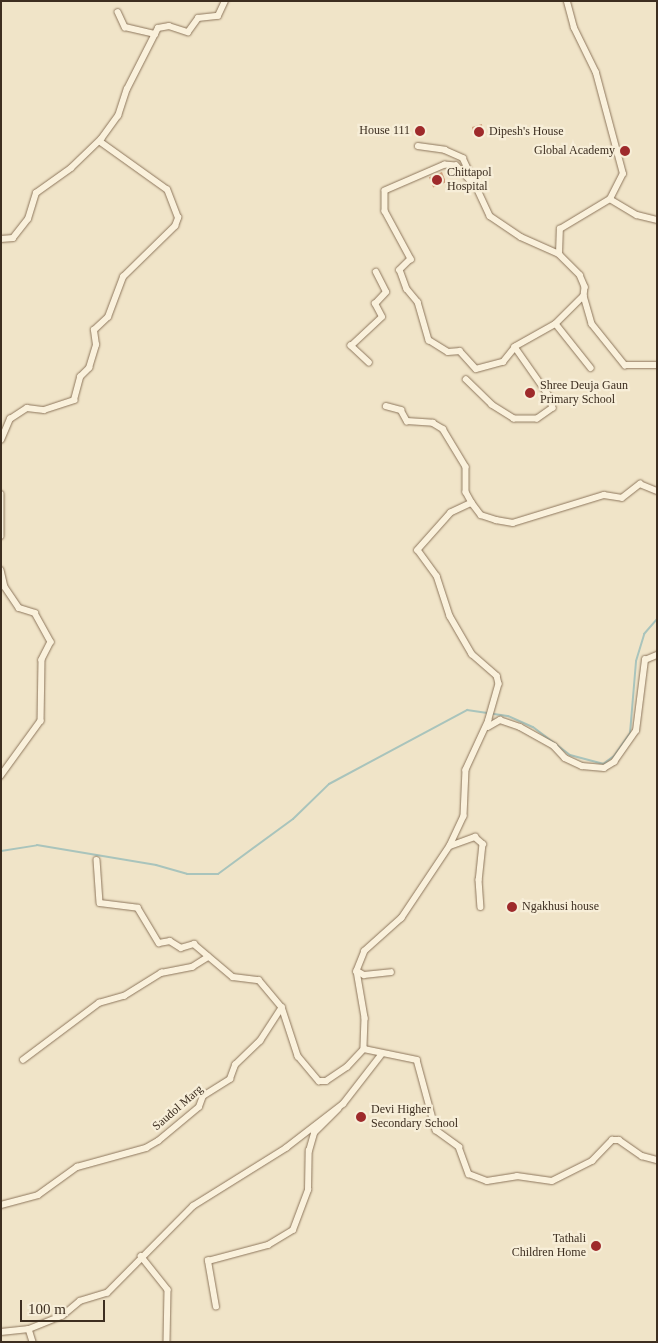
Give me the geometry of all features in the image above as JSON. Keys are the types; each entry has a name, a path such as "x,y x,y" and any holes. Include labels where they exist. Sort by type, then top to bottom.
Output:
{"street":[{"path":"1,239 13,238 28,218 36,193 100,142 121,110 127,89 155,34 165,26 188,32 198,18 218,16 225,1"},
{"path":"559,254 560,229 610,199 622,174 596,73 574,28 567,1"},
{"path":"118,12 125,27 155,34"},
{"path":"1,440 10,419 27,408 44,410 74,400 80,377 89,368 96,346 94,330 108,317 123,278 167,236 178,218 167,190 100,142"},
{"path":"418,146 445,150 463,158 490,216 521,237 559,254 580,275 585,287 584,296 592,324 625,365 657,365"},
{"path":"475,187 456,166 445,165 385,191 385,211 411,259 400,270 407,289 418,302 429,340 448,352 460,351 476,369 503,362 515,347 556,324 584,296"},
{"path":"610,199 637,215 657,220"},
{"path":"369,363 350,346 382,317 375,304 386,292 376,272"},
{"path":"556,324 591,368"},
{"path":"466,380 501,412 514,419 537,419 553,404 515,347"},
{"path":"386,406 401,410 407,421 433,423 443,429 466,467 466,492 481,515 513,523 604,495 622,498 640,484 657,491"},
{"path":"1,494 1,536"},
{"path":"97,860 100,903 138,908 159,943 170,941 180,948 194,944 233,977 260,980 282,1007 298,1056 319,1081 326,1081 347,1067 364,1049 365,1018 356,971 365,951 402,918 450,846 464,816 466,770 485,730 499,684 497,676 472,654 450,616 437,576 418,550 451,512 472,503"},
{"path":"1,570 5,587 19,608 35,613 51,642 42,660 41,721 1,776"},
{"path":"485,730 500,720 554,746 565,758 582,766 604,768 614,762 636,731 645,660 657,655"},
{"path":"450,846 475,837 483,844 479,880 482,907"},
{"path":"24,1060 99,1003 124,996 161,973 192,966 208,957"},
{"path":"356,971 364,975 391,972"},
{"name":"Saudol Marg","path":"1,1205 38,1195 77,1167 146,1148 158,1141 199,1107 204,1096 230,1079 235,1065 260,1040 282,1007"},
{"path":"364,1049 381,1055 417,1060 436,1130 459,1147 469,1174 487,1181 517,1176 552,1181 592,1161 612,1140 619,1140 642,1156 657,1160"},
{"path":"216,1307 208,1261 268,1245 294,1230 308,1190 309,1150 314,1133 343,1104 381,1055"},
{"path":"1,1332 29,1329 62,1316 80,1301 108,1293 140,1256 193,1206 286,1148 343,1104"},
{"path":"140,1256 168,1290 167,1342"},
{"path":"29,1329 33,1342"}],"building":[{"name":"Dipesh's House","path":"482,124 483,135 474,137 472,127"},
{"name":"Chittapol Hospital","path":"442,172 446,182 433,187 429,177"}],"waterway":[{"path":"1,851 37,845 156,865 187,874 218,874 293,819 329,784 467,710 508,716 533,727 570,755 603,764 614,756 630,733 636,661 644,634 657,619"}],"place":[{"name":"House 111","path":"420,131"},
{"name":"Dipesh's House","path":"479,132"},
{"name":"Global Academy","path":"625,151"},
{"name":"Chittapol Hospital","path":"437,180"},
{"name":"Shree Deuja Gaun Primary School","path":"530,393"},
{"name":"Ngakhusi house","path":"512,907"},
{"name":"Devi Higher Secondary School","path":"361,1117"},
{"name":"Tathali Children Home","path":"596,1246"}]}
